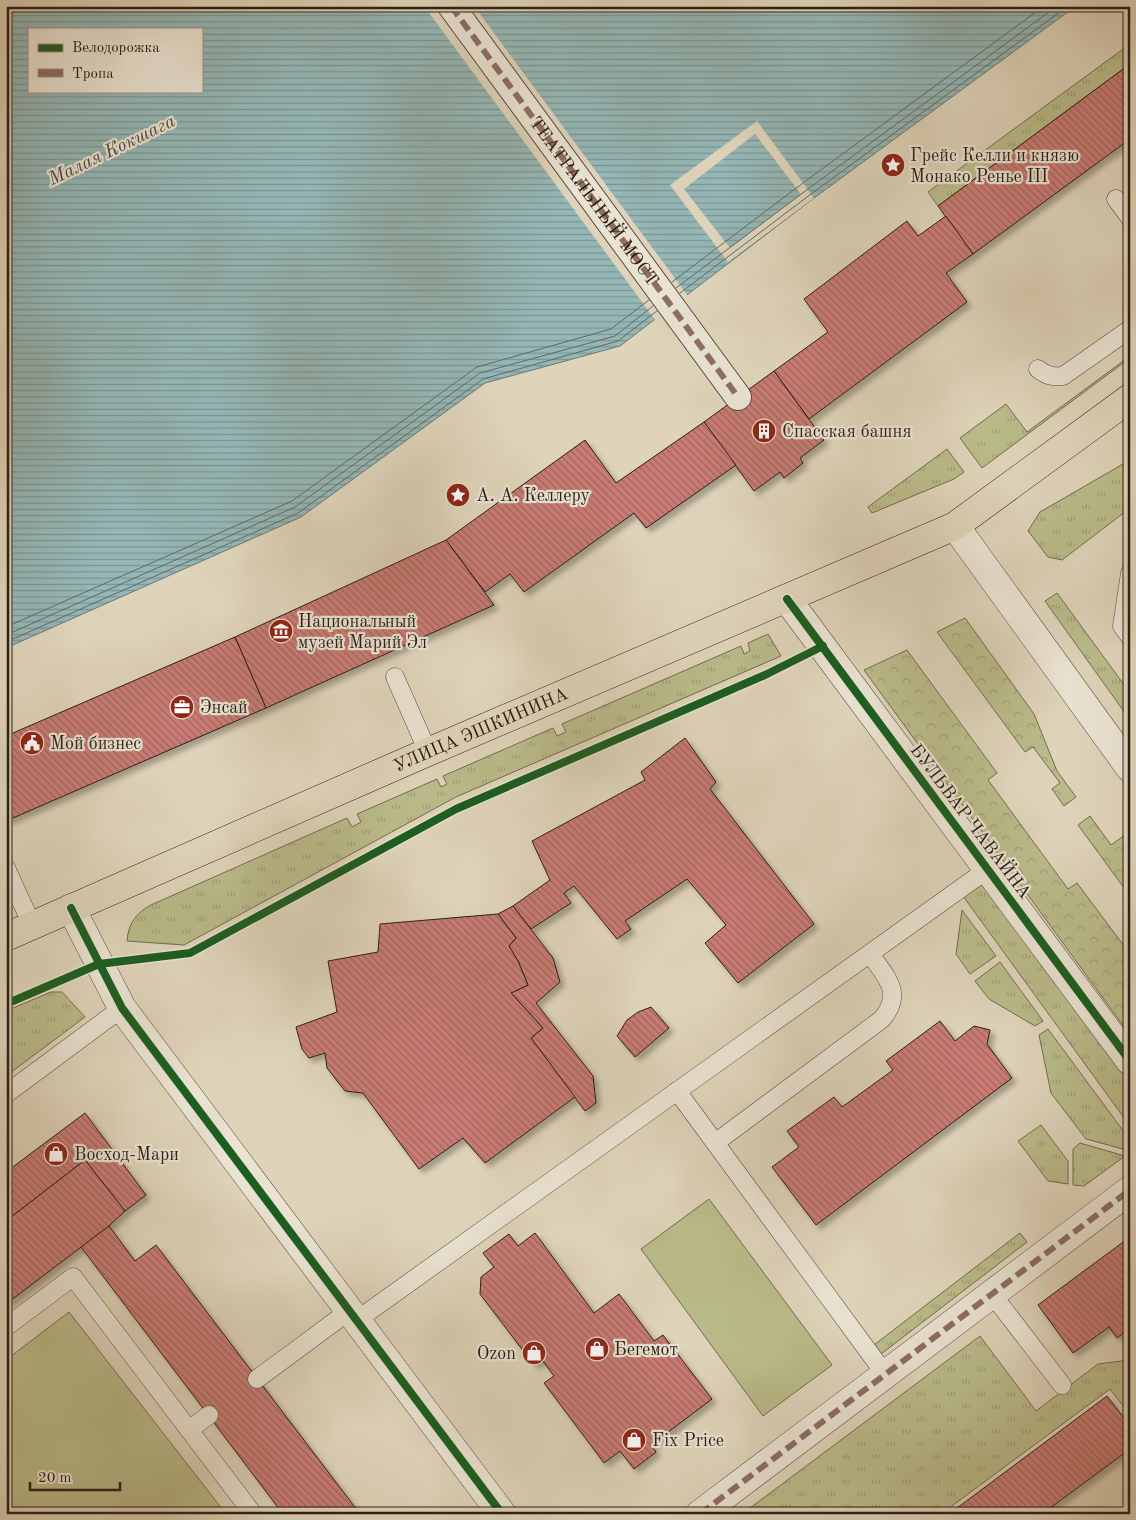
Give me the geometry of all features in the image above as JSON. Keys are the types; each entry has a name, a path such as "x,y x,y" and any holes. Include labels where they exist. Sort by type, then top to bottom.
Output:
{"main road":[{"name":"УЛИЦА ЭШКИНИНА","path":"6,936 428,752 955,526 1130,398"}],"street":[{"name":"ТЕАТРАЛЬНЫЙ МОСТ","path":"451,6 738,397"},
{"path":"955,526 1130,768"},
{"name":"БУЛЬВАР ЧАВАЙНА","path":"787,599 1130,1061"},
{"path":"71,908 122,1008 502,1514"},
{"path":"700,1514 1130,1190"}],"lane":[{"path":"1116,198 1130,218"},
{"path":"1038,369 1045,374 1063,376 1130,329"},
{"path":"1130,573 1122,626 1130,637"},
{"path":"395,677 428,752"},
{"path":"6,868 32,925"},
{"path":"257,1379 353,1315 677,1091 988,869"},
{"path":"715,1143 882,1019 889,1010 893,991 889,980 870,954"},
{"path":"6,1094 122,1008"},
{"path":"677,1091 885,1374"},
{"path":"6,1327 73,1276 253,1514"},
{"path":"992,1294 1062,1385"},
{"path":"189,1430 209,1415"}],"green space":[{"path":"1130,44 1130,64 938,206 928,192"},
{"path":"1130,356 1130,358 982,468 960,438 1006,404 1027,432"},
{"path":"947,449 964,472 954,479 872,513 868,507"},
{"path":"1130,460 1130,508 1062,560 1048,557 1028,531 1040,512"},
{"path":"1057,593 1130,693 1130,720 1045,601"},
{"path":"965,618 1034,714 1057,771 1076,797 1064,806 1052,789 1060,783 1033,747 1025,752 937,632"},
{"path":"768,634 781,656 456,797 184,945 127,941 131,924 141,912 151,905 347,818 352,827 361,822 357,814 437,779 441,787 447,784 443,776 553,728 557,736 566,732 562,724 741,646 744,654 750,651 748,643"},
{"path":"907,650 997,773 988,780 1068,889 1077,883 1130,954 1130,1035 864,670"},
{"path":"1090,816 1111,845 1125,835 1130,840 1130,896 1078,825"},
{"path":"982,884 990,888 1130,1079 1130,1126 960,892"},
{"path":"962,910 996,956 970,974 956,954"},
{"path":"1000,962 1043,1021 1035,1026 989,999 975,981"},
{"path":"51,992 62,992 85,1017 6,1076 6,1011"},
{"path":"1048,1029 1130,1140 1130,1151 1086,1139 1051,1093 1039,1035"},
{"path":"1041,1125 1068,1161 1068,1184 1048,1181 1018,1141"},
{"path":"1080,1143 1125,1156 1084,1186 1073,1185 1073,1149"},
{"path":"709,1199 832,1365 763,1416 641,1249"},
{"path":"1020,1233 1027,1242 881,1354 874,1345"},
{"path":"69,1312 226,1514 7,1514 6,1360"},
{"path":"980,1336 1036,1411 1098,1364 1130,1360 1130,1415 1110,1389 941,1514 742,1514"}],"water":[{"name":"Малая Кокшага","path":"6,6 1076,6 814,198 620,346 485,383 301,517 6,648"}],"pier":[{"path":"424,6 474,6 688,296 656,321"},
{"path":"757,121 814,198 728,262 670,185","holes":["755,134 801,194 730,248 684,189"]}],"building":[{"path":"1130,64 1130,139 973,254 938,206"},
{"path":"946,216 973,254 946,273 967,302 809,419 774,371 828,332 804,299 907,221 918,236"},
{"name":"Спасская башня","path":"774,371 824,440 800,458 803,463 784,478 780,472 754,491 704,422"},
{"path":"704,422 736,465 646,528 634,513 524,592 510,574 485,592 446,540 585,440 616,483"},
{"path":"446,540 494,605 266,708 235,637"},
{"path":"235,637 266,708 6,821 6,736"},
{"path":"685,738 716,782 710,789 814,924 738,983 705,943 726,925 687,879 625,921 631,929 617,939 574,886 564,893 571,903 531,929 513,906 550,880 532,841 645,780 641,772"},
{"path":"513,906 553,958 560,982 536,1003 593,1076 596,1103 585,1111 531,1038 543,1028 511,993 528,985 518,961 509,946 516,938 498,914"},
{"path":"498,914 516,938 509,946 518,961 528,985 511,993 543,1028 531,1038 575,1097 485,1163 463,1138 419,1169 363,1093 345,1091 327,1068 325,1053 309,1058 302,1049 296,1027 337,1012 328,961 378,952 380,924"},
{"path":"651,1007 669,1028 635,1057 617,1036 627,1020 638,1012"},
{"path":"940,1021 955,1041 974,1026 990,1030 987,1044 1012,1078 816,1225 772,1167 799,1147 787,1131 834,1097 842,1107 893,1070 886,1061"},
{"path":"85,1113 146,1195 125,1211 85,1160 6,1221 6,1172"},
{"path":"85,1160 125,1211 109,1226 6,1304 6,1221"},
{"path":"109,1226 135,1261 156,1245 360,1514 283,1514 81,1247"},
{"name":"Бегемот","path":"535,1233 594,1313 619,1294 654,1341 663,1335 712,1399 651,1445 656,1452 634,1469 620,1451 604,1463 544,1383 554,1376 542,1360 534,1365 480,1294 481,1277 494,1267 483,1253 509,1234 518,1246"},
{"path":"1130,1237 1130,1328 1117,1338 1109,1327 1073,1353 1038,1305"},
{"path":"1107,1396 1130,1426 1130,1449 1042,1514 949,1514"}],"marked path":[{"path":"451,6 738,397"},
{"path":"700,1514 1130,1190"}],"cycle path":[{"path":"787,599 1130,1061"},
{"path":"6,1004 99,964 190,953 456,809 765,675 823,646"},
{"path":"71,908 122,1008 502,1514"}],"place":[{"name":"Грейс Келли и князю Монако Ренье III","path":"893,165"},
{"name":"Спасская башня","path":"764,431"},
{"name":"А. А. Келлеру","path":"458,495"},
{"name":"Национальный музей Марий Эл","path":"281,631"},
{"name":"Энсай","path":"182,707"},
{"name":"Мой бизнес","path":"32,743"},
{"name":"Восход-Мари","path":"56,1154"},
{"name":"Бегемот","path":"597,1349"},
{"name":"Ozon","path":"534,1353"},
{"name":"Fix Price","path":"634,1440"}]}
